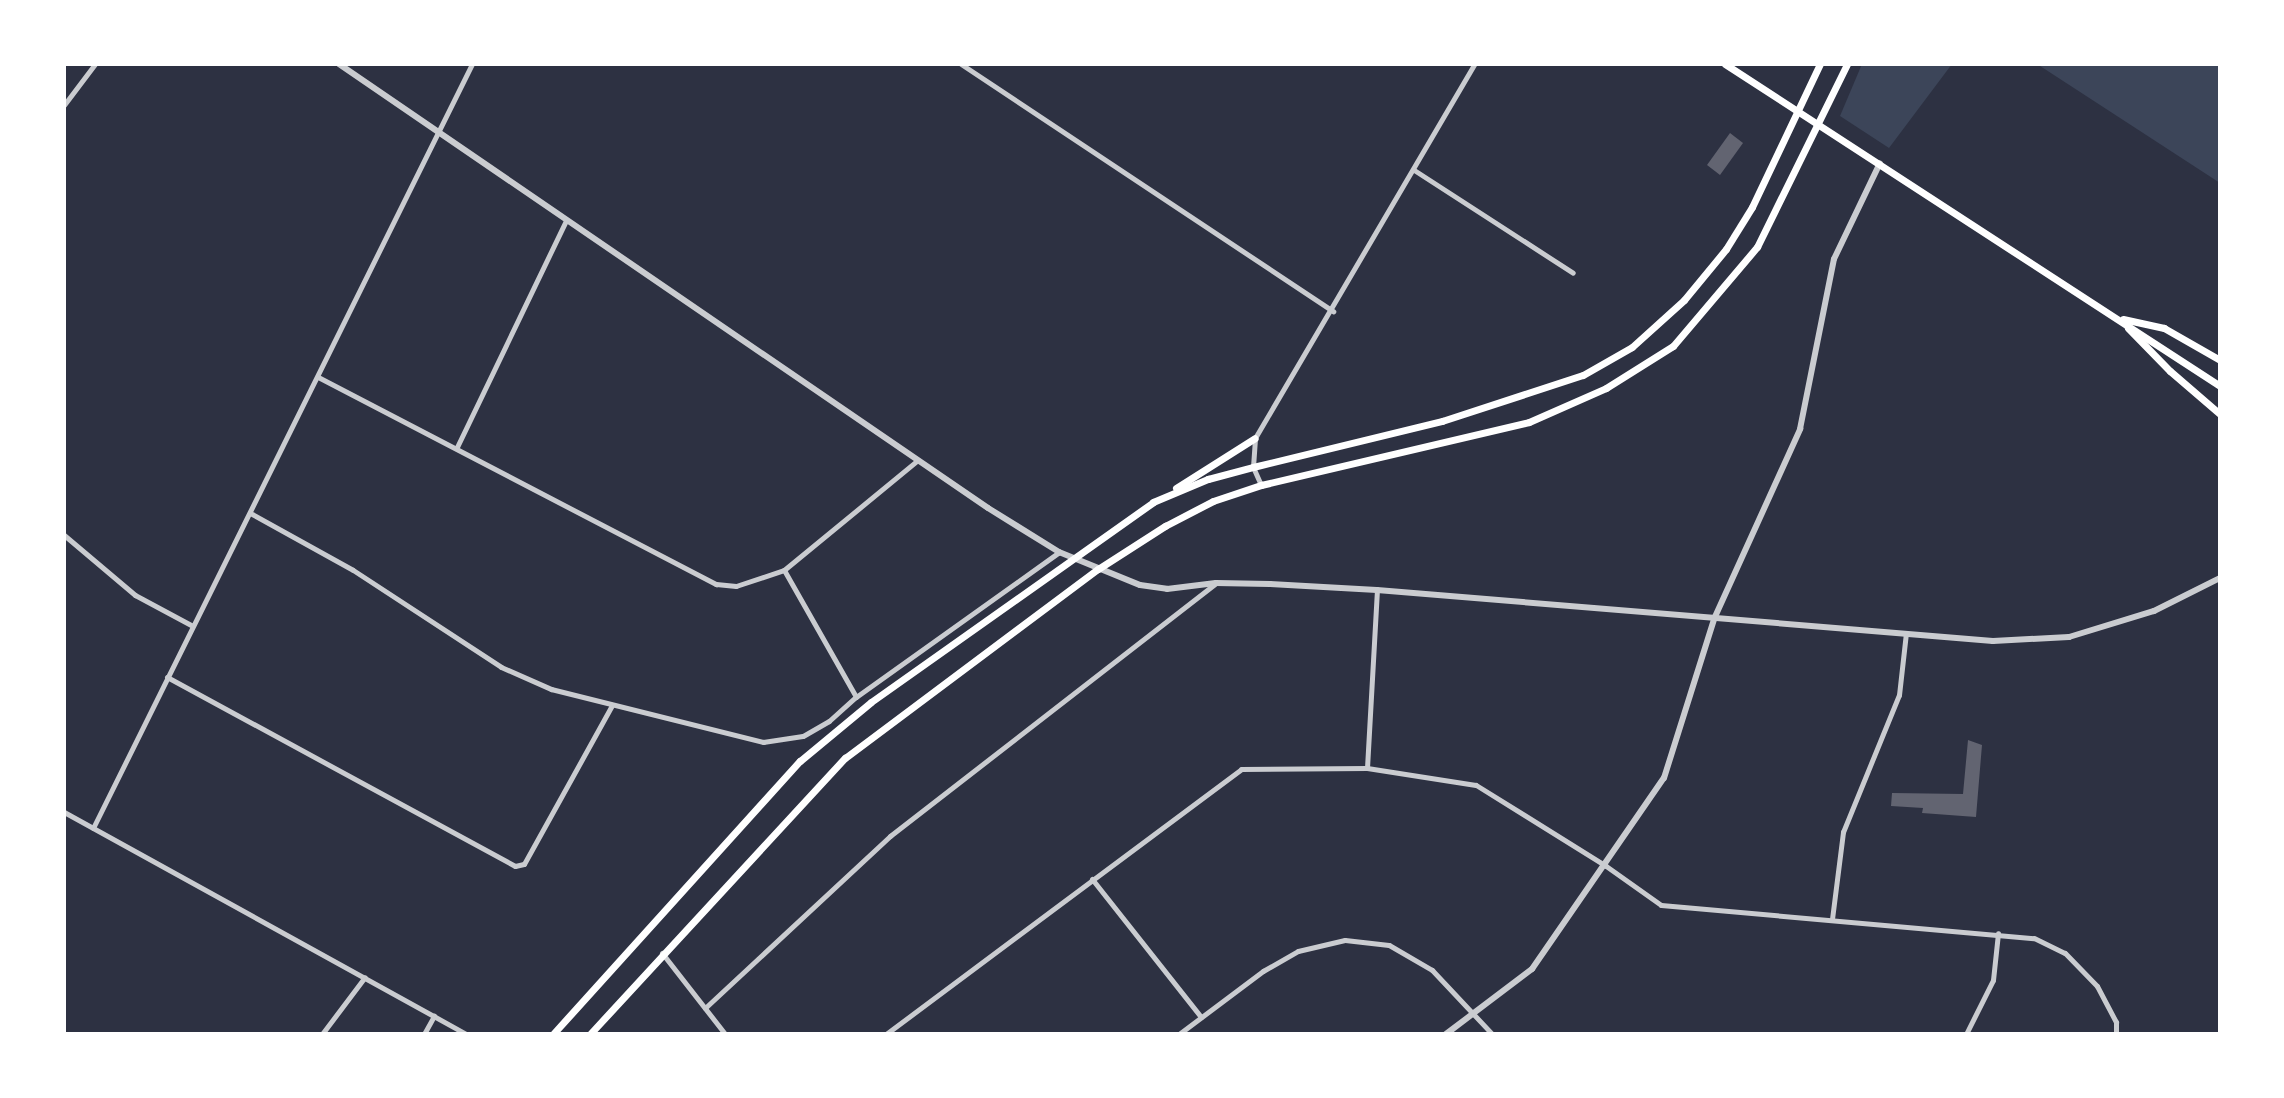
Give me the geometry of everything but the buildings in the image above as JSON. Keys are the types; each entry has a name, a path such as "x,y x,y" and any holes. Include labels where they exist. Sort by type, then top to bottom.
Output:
{"main road":[{"path":"1725,64 2220,386"},
{"path":"1164,496 1253,467 1442,421 1583,375 1632,347 1684,300 1726,249 1752,207 1820,64"},
{"path":"590,1034 845,758 1098,569 1165,526 1213,501 1261,485 1529,422 1606,388 1673,346 1757,247 1847,64"},
{"path":"2118,318 2164,328 2220,360"},
{"path":"2118,318 2170,371 2220,414"},
{"path":"553,1034 800,761 871,702 1072,558 1255,438"}],"street":[{"path":"64,105 95,64"},
{"path":"339,64 918,460 1059,552 1140,585 1167,589 1216,583 1377,590 1993,641 2069,637 2154,611 2220,578"},
{"path":"93,828 191,625 252,514 472,64"},
{"path":"961,64 1333,311"},
{"path":"1261,485 1253,467 1255,438 1333,311 1474,64"},
{"path":"1446,1034 1532,969 1664,778 1714,619 1800,429 1834,259 1880,163"},
{"path":"1414,170 1573,273"},
{"path":"457,447 566,221"},
{"path":"318,377 716,584 736,586 784,570 918,460"},
{"path":"252,514 353,570 501,667 551,689 763,742 803,736 829,721 856,697 1059,552"},
{"path":"64,535 135,595 191,625"},
{"path":"784,570 856,697"},
{"path":"705,1008 890,836 1216,583"},
{"path":"1367,768 1377,590"},
{"path":"1832,919 1843,832 1899,695 1906,633"},
{"path":"167,677 515,866 524,864 612,705"},
{"path":"886,1034 1241,769 1367,768 1476,785 1606,866 1661,905 2034,938 2065,953 2097,986 2116,1022 2116,1034"},
{"path":"64,812 466,1034"},
{"path":"1092,879 1201,1017"},
{"path":"1966,1034 1993,980 1998,933"},
{"path":"1179,1034 1263,971 1298,951 1345,940 1389,945 1432,970 1492,1034"},
{"path":"662,953 725,1034"},
{"path":"322,1034 365,977"},
{"path":"424,1034 434,1016"}],"shaded area":[{"path":"1862,64 1952,64 1889,148 1840,116"},
{"path":"2037,64 2220,64 2220,183"}]}
